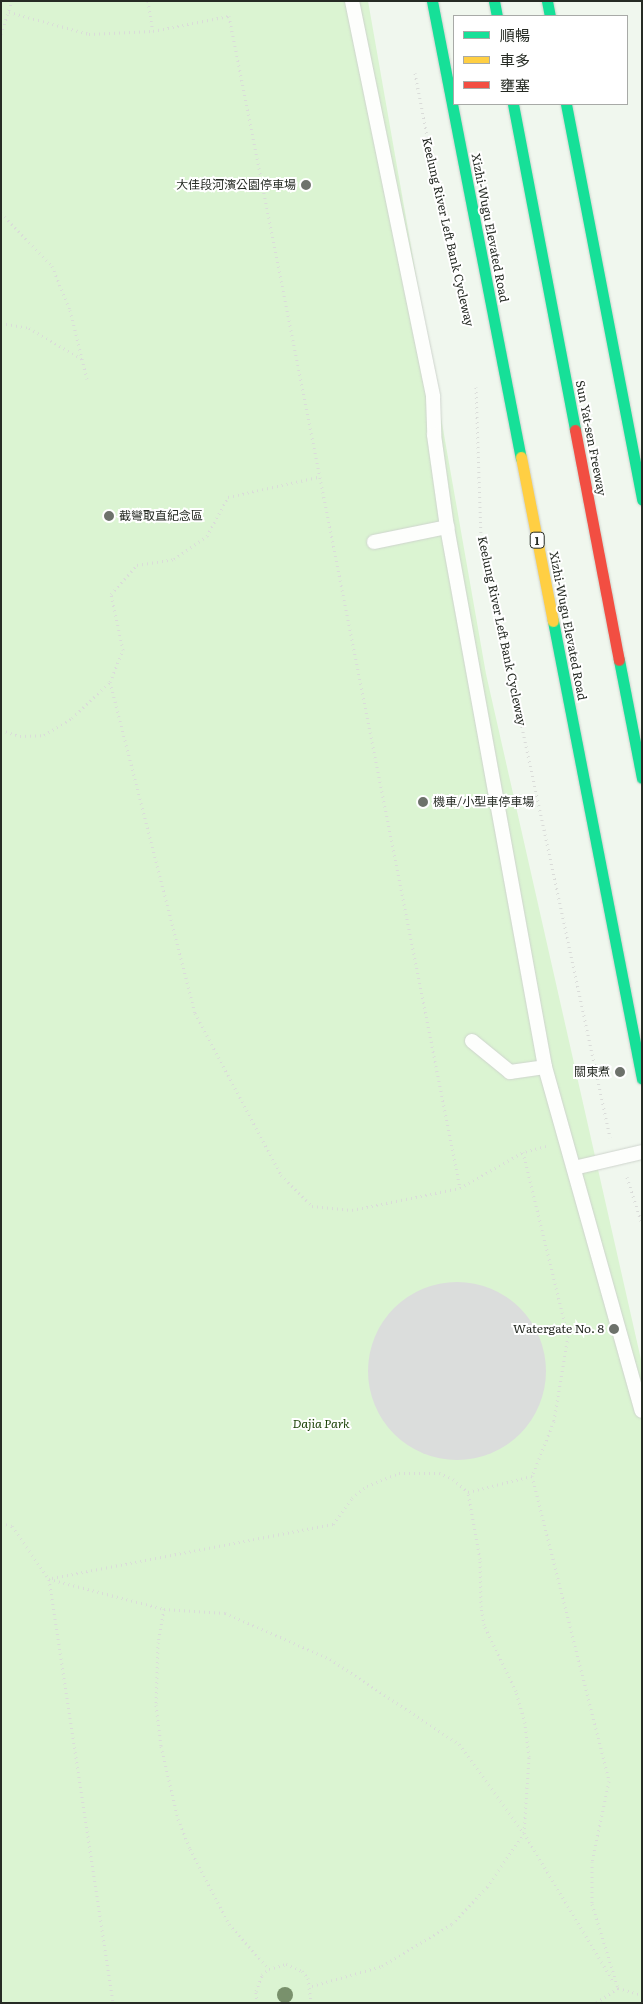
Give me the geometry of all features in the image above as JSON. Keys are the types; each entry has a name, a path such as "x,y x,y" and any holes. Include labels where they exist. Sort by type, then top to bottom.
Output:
{"highway":[{"name":"Xizhi-Wugu Elevated Road","path":"432,1 642,1078"},
{"path":"494,1 496,15"},
{"path":"547,1 550,15"},
{"name":"Sun Yat-sen Freeway","path":"513,105 642,778"},
{"path":"566,105 642,500"}],"lane":[{"path":"352,1 433,397 434,435 446,527 545,1067 642,1411"},
{"path":"374,542 446,527"},
{"path":"472,1041 510,1072 545,1067"},
{"path":"574,1168 642,1152"}],"path":[{"path":"1,34 12,1"},
{"path":"148,1 153,31"},
{"path":"9,12 89,34 153,31 230,16 318,478 460,1188"},
{"name":"Keelung River Left Bank Cycleway","path":"414,67 443,219"},
{"path":"1,213 52,266 70,310 87,380"},
{"path":"1,323 29,328 82,359"},
{"name":"Keelung River Left Bank Cycleway","path":"476,382 482,536 611,1140 567,1143"},
{"path":"1,730 20,736 44,734 72,718 110,682 123,650 111,594 137,564 174,559 207,536 228,497 318,478"},
{"path":"110,682 195,1014 281,1175 312,1206 352,1210 460,1188 523,1152 567,1143"},
{"path":"523,1152 568,1336 554,1421 532,1476 609,1781 592,1862 592,1904 618,1988"},
{"path":"620,1156 642,1224"},
{"path":"49,1579 333,1524 352,1498 367,1486 399,1473 438,1473 453,1479 468,1492 480,1559 480,1607 484,1625 516,1691 525,1723 529,1757 524,1833 487,1887 452,1924 382,1966 312,1986"},
{"path":"468,1492 532,1476"},
{"path":"1,1523 12,1526 49,1579 113,2003"},
{"path":"49,1579 164,1609 225,1613 330,1659 459,1744 524,1833 618,1988 642,1995"},
{"path":"164,1609 158,1642 156,1705 161,1746 178,1819 190,1849 229,1924 269,1969"},
{"path":"258,2003 257,1982 269,1969 286,1964 294,1966 308,1978 312,1986 311,2003"},
{"path":"596,2003 618,1988"}],"green space":[{"name":"Dajia Park","path":"1,1 368,1 486,674 642,1364 642,2003 1,2003"}],"building":[{"path":"457,1282 491,1289 506,1297 520,1308 531,1322 539,1337 546,1371 539,1405 531,1420 520,1434 506,1445 491,1453 457,1460 423,1453 408,1445 394,1434 383,1420 375,1405 368,1371 375,1337 383,1322 394,1308 408,1297 423,1289"}],"traffic: fast":[{"path":"432,1 521,457"},
{"path":"494,1 497,15"},
{"path":"547,1 550,15"},
{"path":"513,105 575,430"},
{"path":"566,105 642,500"},
{"path":"553,621 642,1078"},
{"path":"619,660 642,778"}],"traffic: jam":[{"path":"575,430 619,660"}],"traffic: slow":[{"path":"521,457 553,621"}],"place":[{"name":"大佳段河濱公園停車場","path":"306,185"},
{"name":"截彎取直紀念區","path":"109,516"},
{"name":"機車/小型車停車場","path":"423,802"},
{"name":"關東煮","path":"620,1072"},
{"name":"Watergate No. 8","path":"614,1329"}]}
